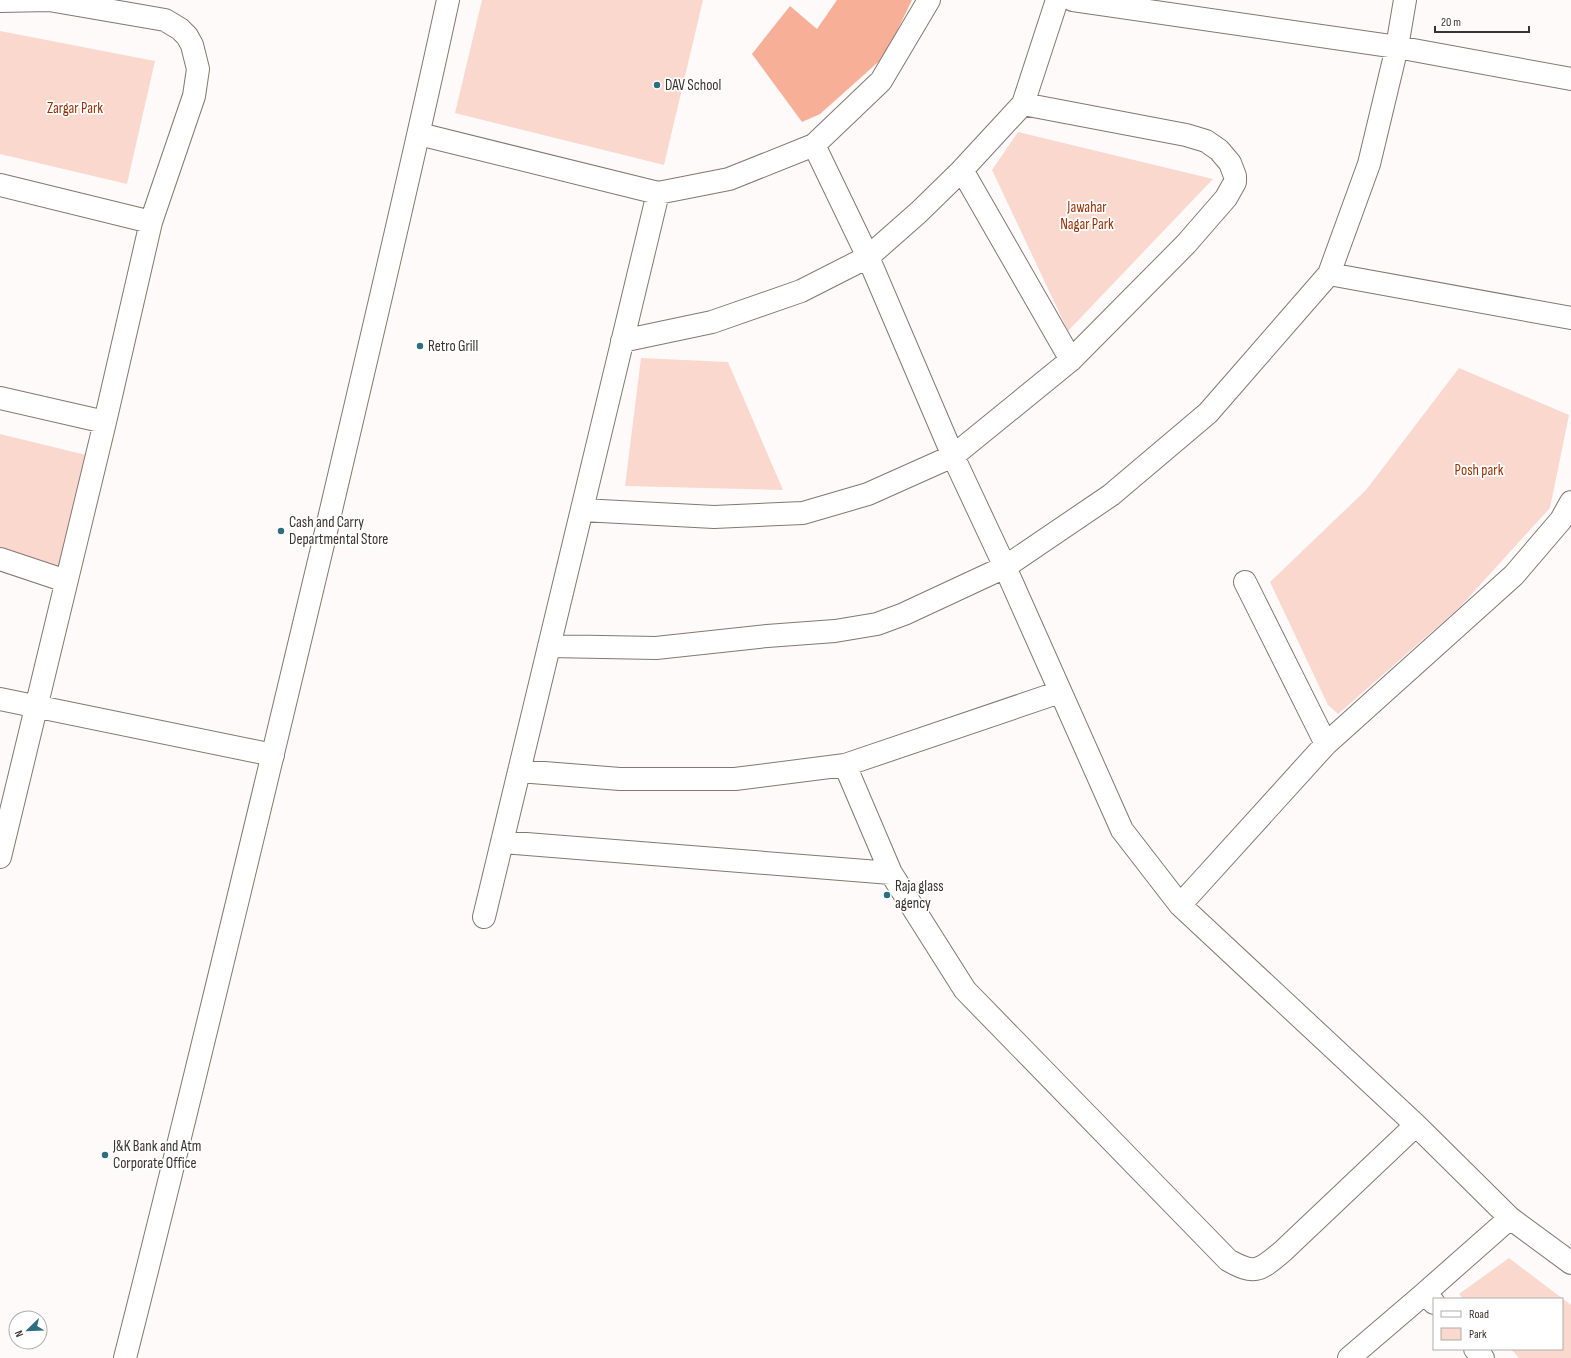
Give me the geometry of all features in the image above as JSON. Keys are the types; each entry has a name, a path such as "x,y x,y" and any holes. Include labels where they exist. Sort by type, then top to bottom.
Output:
{"street":[{"path":"0,1 50,0 165,20 180,29 187,36 195,54 198,68 194,96 150,222 105,422 0,857"},
{"path":"125,1358 186,1120 273,755 419,134 448,0"},
{"path":"419,134 658,194 729,179 814,145 882,81 928,0"},
{"path":"622,341 712,322 801,291 868,256 920,212 962,170 1023,104 1058,0"},
{"path":"1072,0 1397,47 1571,79"},
{"path":"549,646 656,648 767,636 835,631 877,624 904,614 1005,567 1111,495 1208,413 1329,274 1369,164 1397,47 1405,0"},
{"path":"582,510 714,517 803,513 868,494 953,456 1071,360 1186,244 1226,198 1234,182 1235,176 1230,163 1220,150 1206,141 1186,135 1023,104"},
{"path":"814,145 868,256 953,456 1005,567 1122,830 1180,905 1416,1125 1510,1218 1571,1263"},
{"path":"962,170 1071,360"},
{"path":"0,184 150,222"},
{"path":"484,917 658,194"},
{"path":"1329,274 1571,318"},
{"path":"0,398 105,422"},
{"path":"1180,905 1326,744 1514,576 1561,520 1571,502"},
{"path":"0,559 66,580"},
{"path":"1246,582 1326,744"},
{"path":"519,771 620,779 735,779 845,765 1060,692"},
{"path":"0,699 273,755"},
{"path":"845,765 891,873 964,990 1228,1260 1244,1269 1257,1270 1270,1262 1416,1125"},
{"path":"502,842 891,873"},
{"path":"1348,1358 1429,1298 1510,1218"},
{"path":"1476,1350 1483,1358"}],"green space":[{"path":"482,0 703,0 664,165 455,113"},
{"name":"Zargar Park","path":"0,31 155,61 127,184 0,154"},
{"name":"Jawahar Nagar Park","path":"1018,132 1213,179 1068,331 992,170"},
{"path":"641,358 728,362 783,490 625,486"},
{"name":"Posh park","path":"1459,368 1569,415 1550,508 1459,608 1338,714 1328,705 1270,582 1366,490"},
{"path":"0,434 86,455 59,573 0,551"},
{"path":"1509,1258 1562,1298 1462,1298 1459,1294"},
{"path":"1563,1299 1571,1305 1571,1358 1519,1358 1512,1350 1563,1350"}],"building":[{"path":"837,0 912,0 885,56 820,114 802,122 752,54 790,6 817,29"}],"place":[{"name":"DAV School","path":"657,85"},
{"name":"Retro Grill","path":"420,346"},
{"name":"Cash and Carry Departmental Store","path":"281,531"},
{"name":"Raja glass agency","path":"887,895"},
{"name":"J&K Bank and Atm Corporate Office","path":"105,1155"}]}
